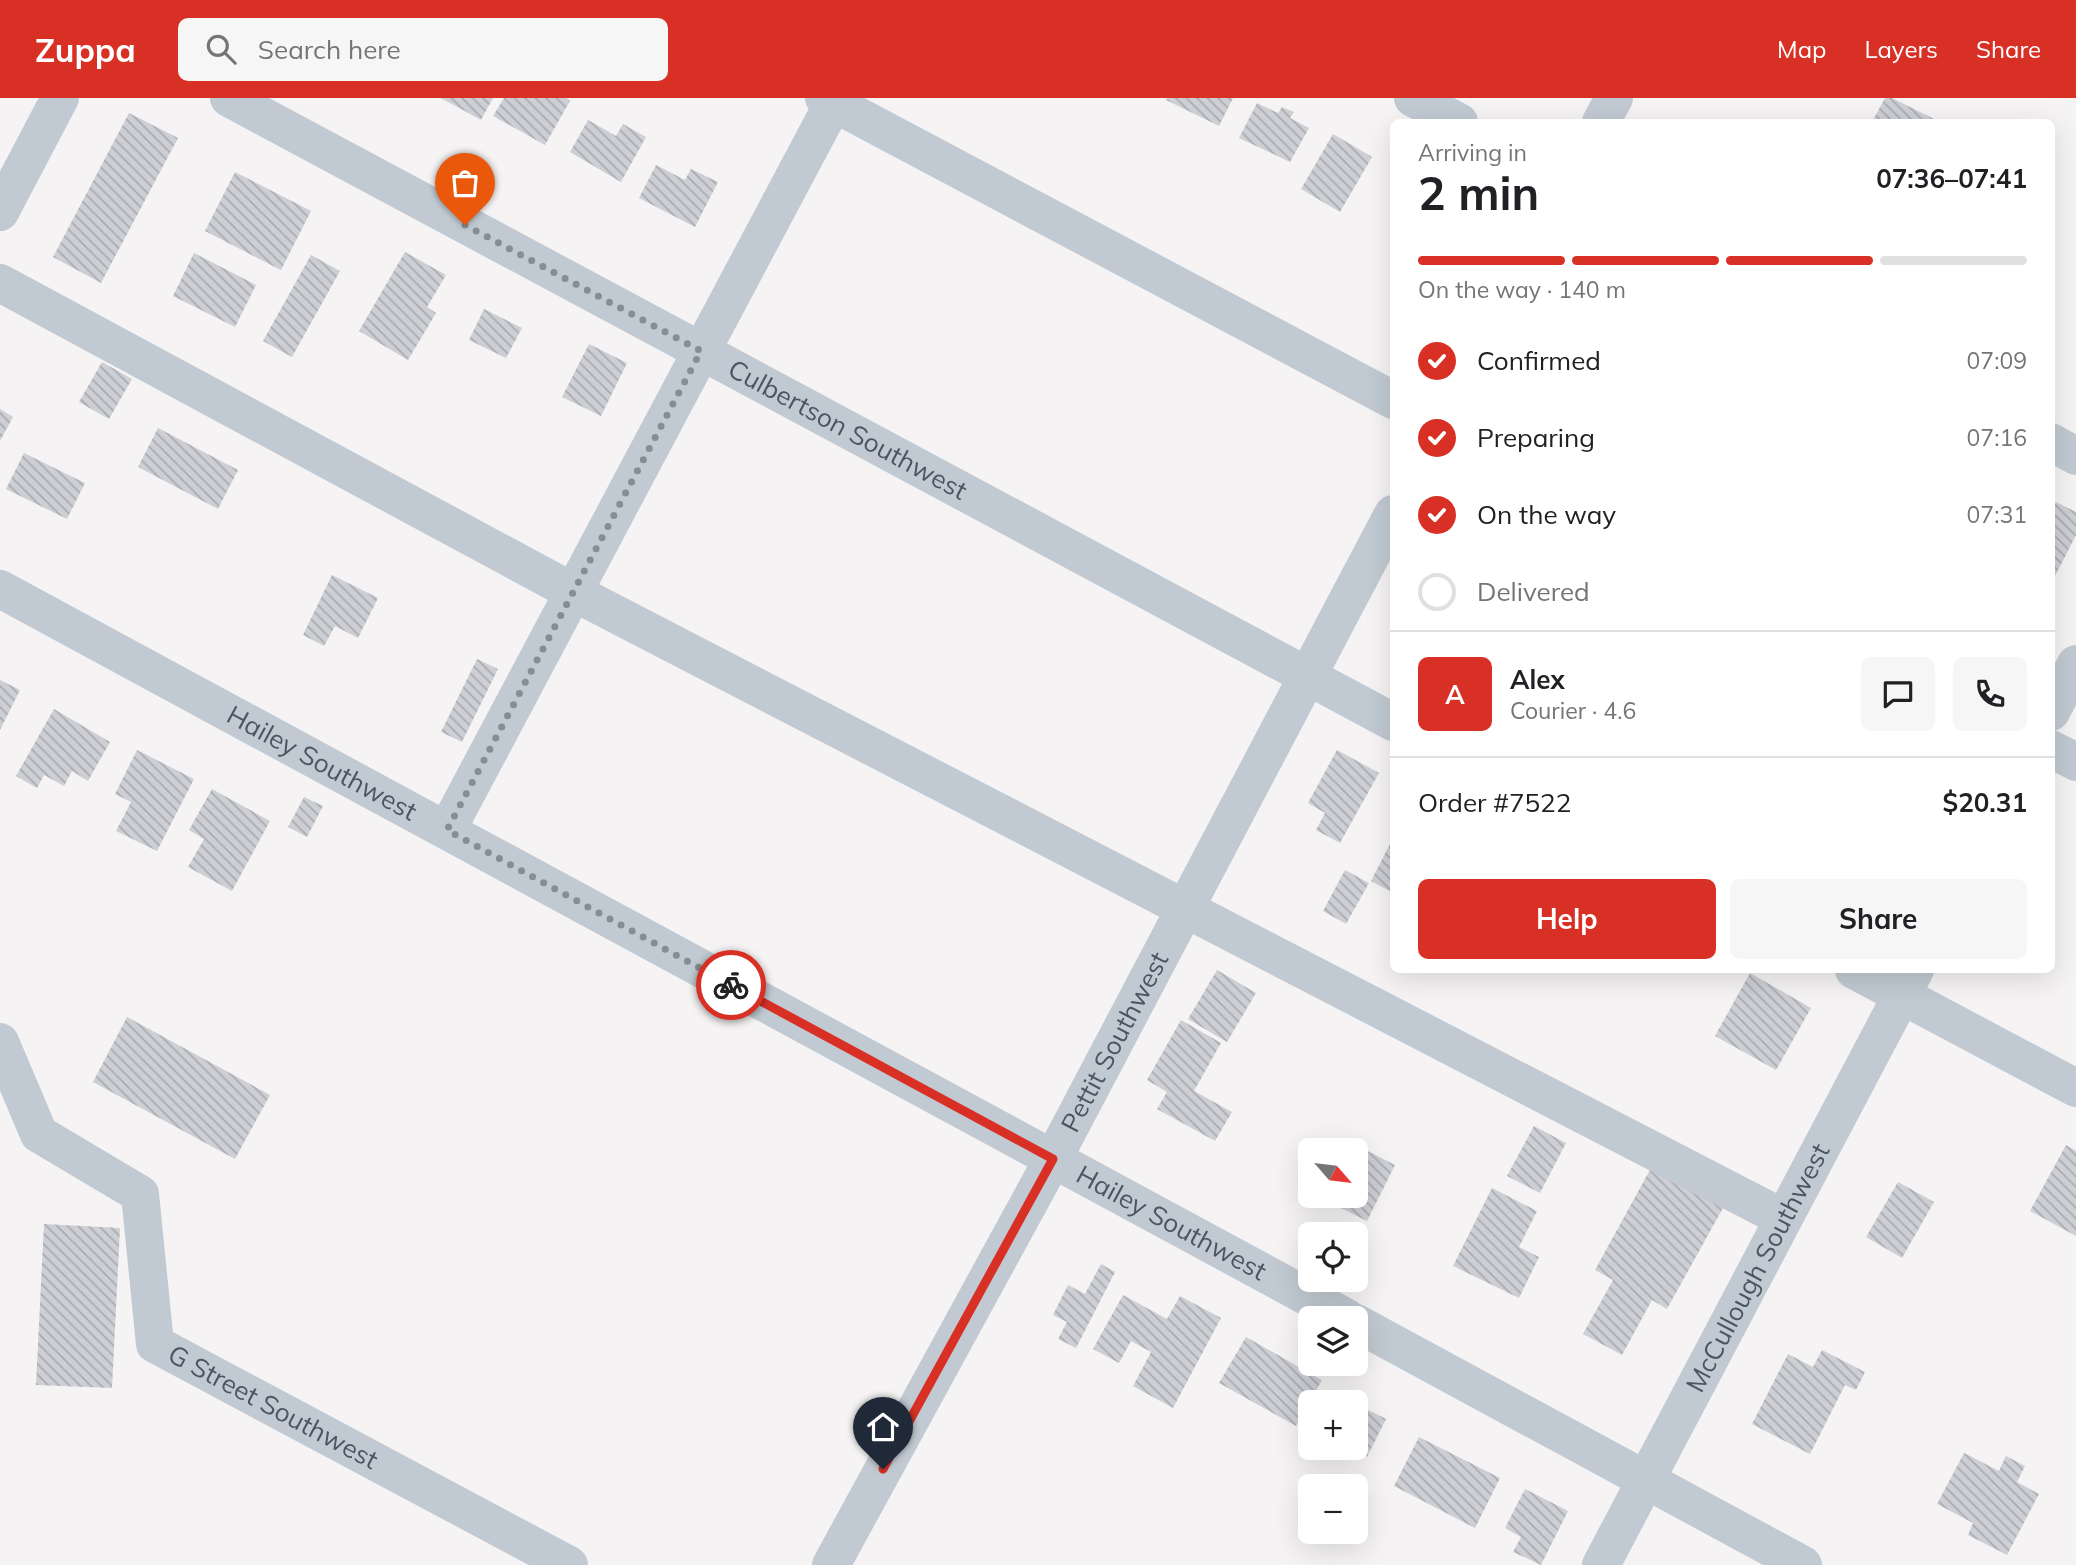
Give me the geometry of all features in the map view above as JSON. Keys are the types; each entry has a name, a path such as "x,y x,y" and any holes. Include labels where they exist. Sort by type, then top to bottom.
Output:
{"street":[{"path":"0,212 60,98"},
{"name":"Culbertson Southwest","path":"229,98 1390,720"},
{"path":"1413,98 1453,119"},
{"path":"1603,119 1614,98"},
{"path":"447,830 831,100 1390,398"},
{"path":"0,283 573,592 1783,1217"},
{"path":"2055,444 2076,456"},
{"name":"Pettit Southwest","path":"831,1565 1053,1159 1390,520"},
{"name":"Hailey Southwest","path":"0,589 1325,1306"},
{"path":"2055,704 2076,664"},
{"path":"2055,751 2076,762"},
{"path":"1868,973 1909,982 2076,1088"},
{"name":"McCullough Southwest","path":"1601,1565 1909,982"},
{"name":"G Street Southwest","path":"0,1042 38,1134 140,1194 155,1344 569,1565"},
{"path":"1368,1329 1803,1565"}],"building":[{"path":"441,98 493,98 481,120"},
{"path":"504,98 566,98 570,101 545,145 493,116"},
{"path":"1233,98 1219,126 1166,100"},
{"path":"1885,98 1892,98 1934,119 1874,119"},
{"path":"1257,103 1278,113 1282,107 1294,112 1290,118 1309,128 1290,162 1239,138"},
{"path":"129,113 178,138 101,283 53,257"},
{"path":"588,120 616,136 623,124 646,137 621,182 570,152"},
{"path":"1333,134 1372,157 1340,212 1301,189"},
{"path":"656,165 685,180 691,169 718,182 695,227 639,198"},
{"path":"235,172 311,211 281,270 205,231"},
{"path":"405,252 446,275 427,307 436,313 408,360 359,331"},
{"path":"194,253 256,285 235,327 173,296"},
{"path":"311,255 340,271 292,357 263,341"},
{"path":"484,309 522,328 506,358 469,340"},
{"path":"589,344 627,363 601,416 562,397"},
{"path":"102,362 132,379 109,419 79,402"},
{"path":"0,409 13,417 0,441"},
{"path":"158,428 238,470 218,509 138,467"},
{"path":"24,453 85,483 67,519 6,489"},
{"path":"2056,502 2076,512 2076,535 2055,576"},
{"path":"332,575 378,598 358,638 335,626 324,646 303,635"},
{"path":"477,659 498,669 462,742 441,732"},
{"path":"0,680 20,690 0,730"},
{"path":"54,709 110,742 88,781 72,771 64,786 44,775 37,788 16,776"},
{"path":"137,750 194,779 157,851 116,831 131,802 115,794"},
{"path":"1337,750 1379,773 1340,843 1316,830 1325,813 1308,803"},
{"path":"212,789 270,821 232,891 188,867 204,839 189,830"},
{"path":"304,797 323,806 307,837 288,827"},
{"path":"1390,844 1390,891 1371,881"},
{"path":"1345,870 1369,883 1346,924 1323,911"},
{"path":"1217,970 1256,993 1227,1042 1188,1019"},
{"path":"1750,973 1811,1008 1776,1070 1715,1036"},
{"path":"127,1017 270,1095 235,1159 93,1082"},
{"path":"1181,1020 1221,1043 1194,1091 1232,1112 1215,1141 1157,1109 1167,1092 1147,1080"},
{"path":"1534,1126 1566,1143 1540,1193 1507,1176"},
{"path":"2066,1145 2076,1151 2076,1236 2030,1211"},
{"path":"1368,1151 1395,1165 1367,1221 1341,1208 1368,1208"},
{"path":"1651,1168 1723,1208 1667,1309 1652,1300 1622,1355 1583,1334 1613,1280 1595,1270"},
{"path":"1898,1182 1934,1202 1902,1258 1866,1237"},
{"path":"1492,1188 1537,1211 1519,1247 1539,1257 1519,1298 1453,1266"},
{"path":"44,1224 120,1228 112,1388 36,1385"},
{"path":"1101,1264 1115,1272 1076,1348 1058,1339 1067,1322 1053,1315 1068,1285 1085,1294"},
{"path":"1123,1295 1167,1319 1180,1296 1221,1318 1173,1408 1133,1386 1151,1352 1131,1341 1119,1363 1093,1349"},
{"path":"1246,1337 1298,1366 1298,1376 1315,1376 1322,1380 1316,1390 1298,1390 1296,1426 1219,1383"},
{"path":"1822,1350 1865,1372 1856,1390 1845,1385 1810,1454 1752,1424 1788,1354 1813,1367"},
{"path":"1368,1410 1386,1419 1368,1455"},
{"path":"1419,1437 1500,1478 1475,1528 1394,1486"},
{"path":"1964,1453 1999,1471 2006,1456 2025,1466 2017,1482 2039,1494 2007,1555 1968,1535 1973,1523 1937,1504"},
{"path":"1525,1489 1568,1511 1541,1565 1513,1552 1521,1537 1505,1528"}],"way so far":[{"path":"465,225 701,351 447,830 731,985"}],"route":[{"path":"731,985 1053,1159 883,1469"}]}
